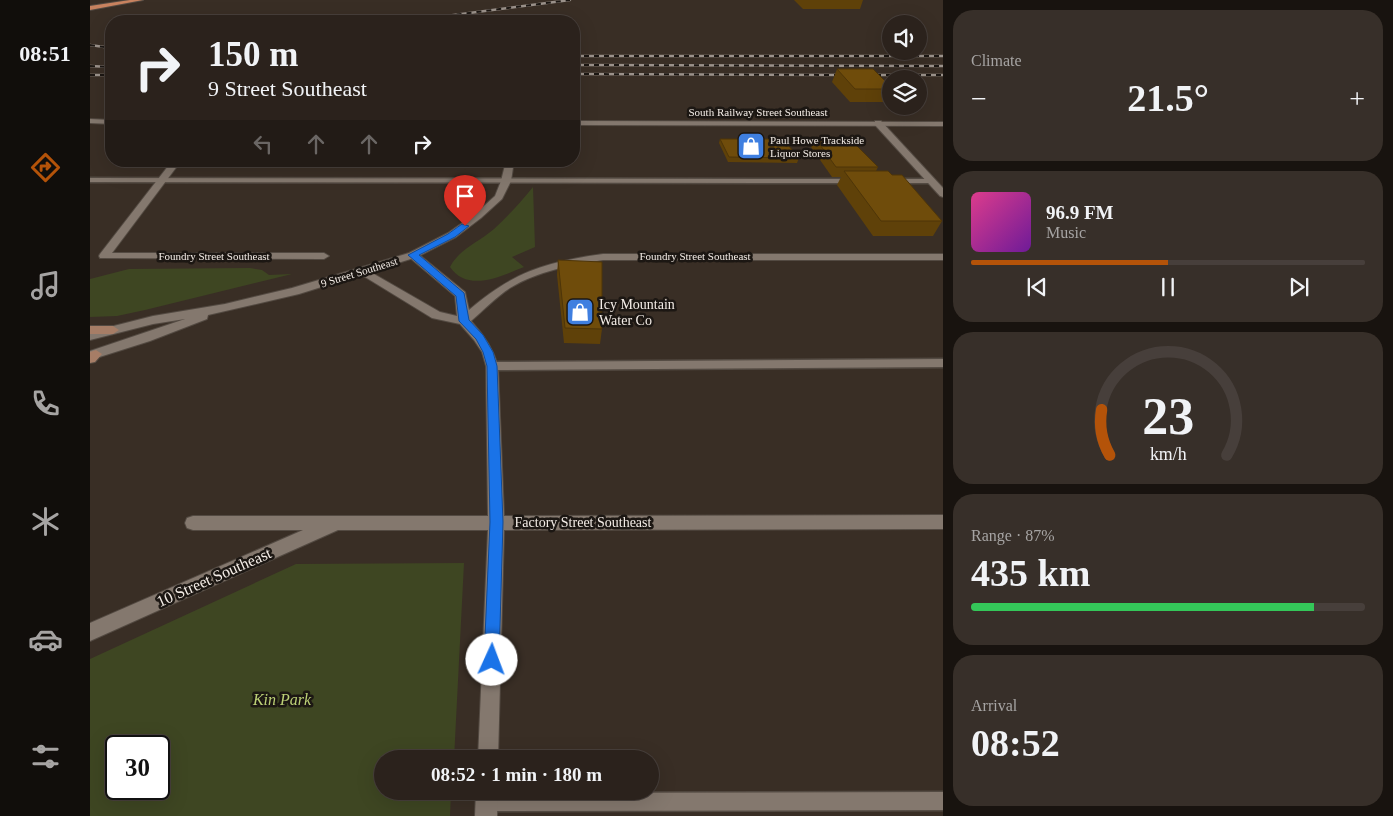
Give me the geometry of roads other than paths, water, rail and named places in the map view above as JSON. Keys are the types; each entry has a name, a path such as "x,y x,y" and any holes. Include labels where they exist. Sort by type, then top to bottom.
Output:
{"main road":[{"path":"90,8 140,0"},
{"path":"90,330 113,330"}],"street":[{"path":"90,122 105,122"},
{"name":"South Railway Street Southeast","path":"580,123 943,124"},
{"path":"580,127 650,123"},
{"path":"878,124 943,194"},
{"path":"162,180 172,167"},
{"name":"9 Street Southeast","path":"92,356 225,308 363,272 413,255 452,235 478,216 498,197 510,167"},
{"name":"Foundry Street Southeast","path":"162,180 104,256 324,256"},
{"path":"413,255 461,295 464,321"},
{"name":"Foundry Street Southeast","path":"464,321 508,285 550,268 578,260 623,255 943,256"},
{"path":"363,272 436,315 464,321 479,337 488,352 492,366 496,522 488,750"},
{"name":"9 Street Southeast","path":"90,336 192,312 225,308"},
{"name":"Factory Street Southeast","path":"193,523 339,521 943,522"},
{"name":"10 Street Southeast","path":"90,632 339,521"}],"lane":[{"path":"90,180 862,181"},
{"path":"881,181 931,181"},
{"path":"492,366 943,364"},
{"path":"487,803 943,801"}],"railway":[{"path":"454,15 570,0"},
{"path":"90,45 105,47"},
{"path":"580,56 943,56"},
{"path":"580,65 943,66"},
{"path":"90,66 105,67"},
{"path":"580,74 849,75"},
{"path":"90,75 105,75"},
{"path":"866,75 943,75"}],"place":[{"name":"Paul Howe Trackside Liquor Stores","path":"751,146"},
{"name":"Icy Mountain Water Co","path":"580,312"}],"park label":[{"name":"Kin Park","path":"282,699"}]}
